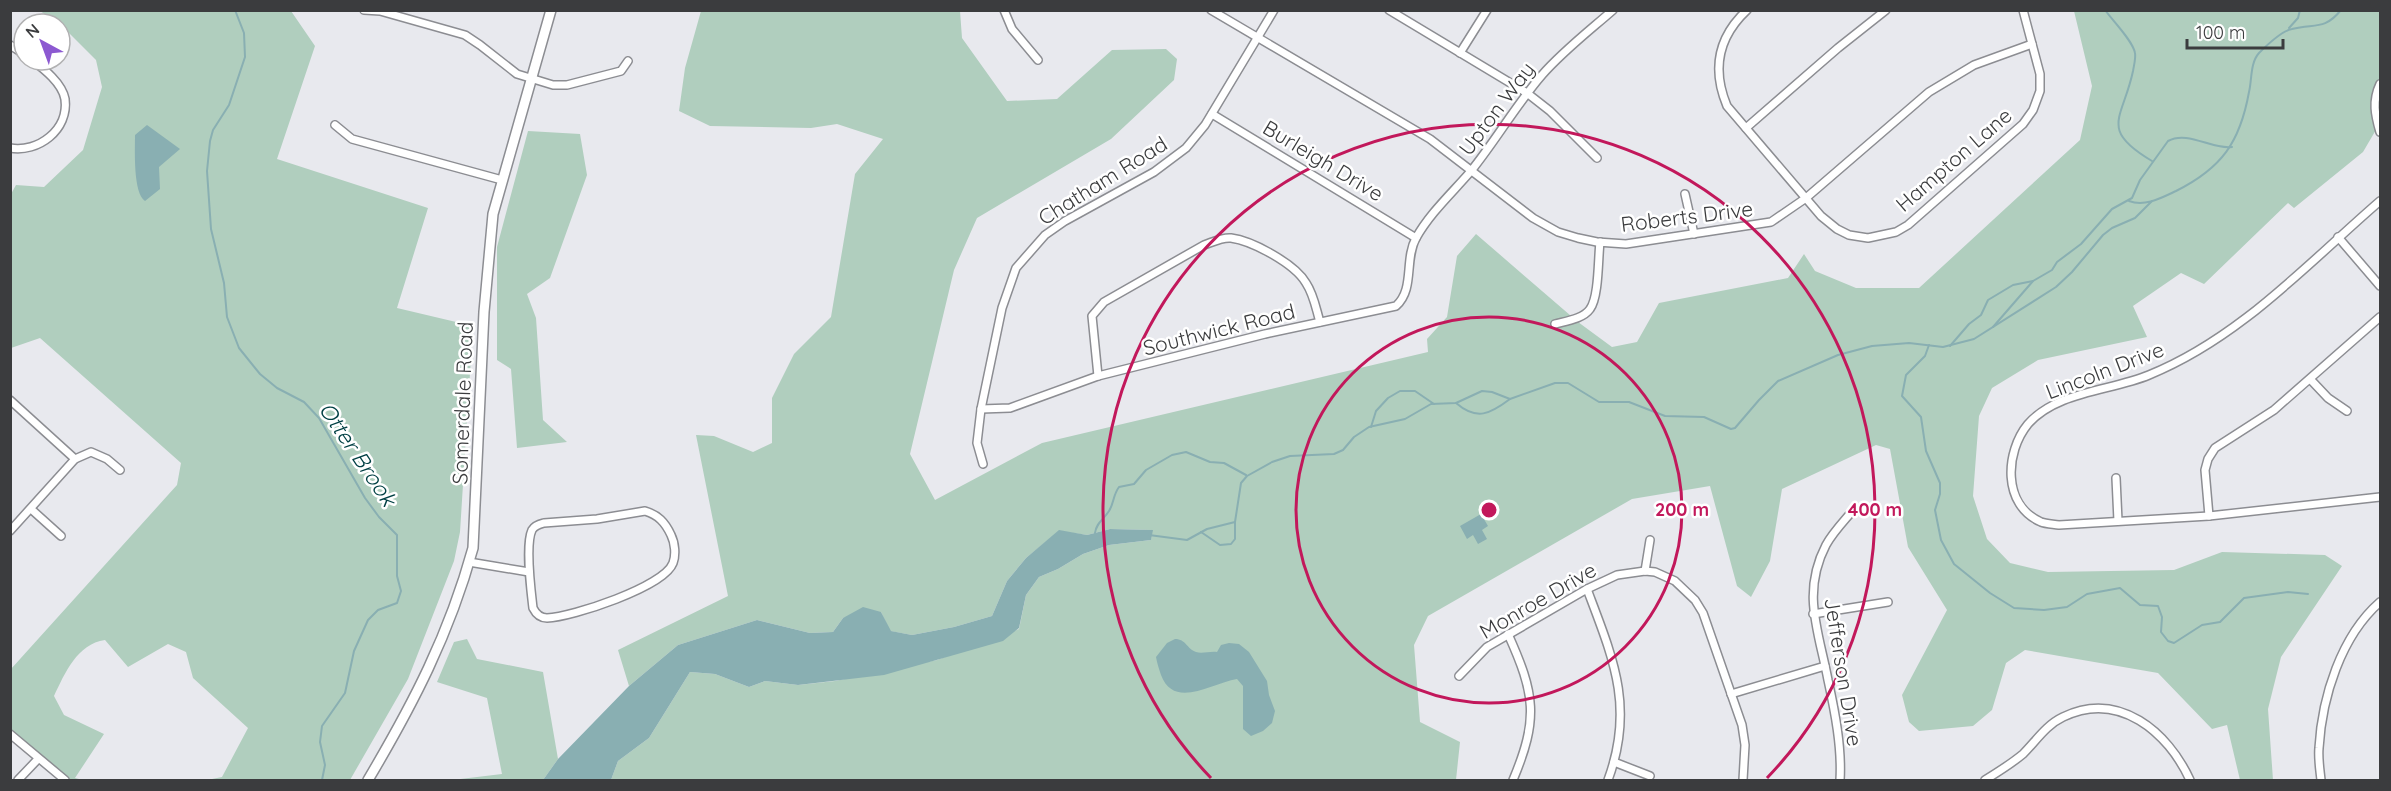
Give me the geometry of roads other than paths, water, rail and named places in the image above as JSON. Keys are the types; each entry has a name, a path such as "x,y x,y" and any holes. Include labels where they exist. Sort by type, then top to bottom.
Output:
{"main road":[{"name":"Somerdale Road","path":"368,780 433,663 463,585 469,562 476,521 482,357 493,214 551,10"}],"street":[{"path":"364,10 380,11 465,35 517,74 553,85 567,85 621,71 628,61"},
{"path":"1004,10 1012,29 1038,60"},
{"name":"Roberts Drive","path":"1211,10 1403,123 1472,170 1533,218 1558,232 1600,242 1626,244 1771,222 1806,198 1929,92 1974,65 2032,44"},
{"name":"Chatham Road","path":"983,464 977,443 981,409 1002,308 1009,284 1022,259 1045,235 1065,221 1171,160 1186,148 1212,114 1274,10"},
{"path":"1389,10 1527,93 1570,129 1597,158"},
{"path":"1460,53 1487,10"},
{"name":"Upton Way","path":"1416,238 1439,206 1472,170 1527,93 1560,56 1613,10"},
{"name":"Hampton Lane","path":"1747,10 1728,32 1721,51 1717,73 1727,106 1821,216 1849,235 1868,238 1896,232 1908,225 2006,140 2023,124 2033,110 2040,91 2040,74 2023,10"},
{"path":"1746,128 1838,48 1886,10"},
{"path":"10,148 26,149 44,141 54,134 59,126 64,113 64,99 61,90 46,72"},
{"path":"2380,84 2375,98 2375,117 2380,132"},
{"name":"Burleigh Drive","path":"1212,114 1416,238"},
{"path":"335,125 352,139 502,180"},
{"path":"1685,194 1694,234"},
{"name":"Lincoln Drive","path":"2380,201 2237,327 2177,363 2149,375 2053,404 2029,424 2016,444 2012,463 2012,491 2021,506 2042,523 2059,525 2209,516 2380,497"},
{"path":"2338,237 2380,286"},
{"path":"1098,376 1092,316 1097,308 1204,245 1220,239 1231,238 1256,246 1297,272 1312,293 1320,322"},
{"name":"Southwick Road","path":"981,409 1010,408 1098,376 1320,322 1396,306 1403,300 1407,291 1409,255 1416,238"},
{"path":"1555,324 1580,317 1590,309 1595,297 1600,242"},
{"path":"2209,516 2205,470 2208,459 2215,448 2274,410 2311,380 2380,317"},
{"path":"2311,380 2328,398 2347,411"},
{"path":"10,400 75,459"},
{"path":"10,531 75,459 92,452 107,459 120,470"},
{"path":"2116,478 2118,521"},
{"path":"31,509 61,536"},
{"name":"Jefferson Drive","path":"1840,780 1841,765 1825,666 1813,614 1813,585 1827,544 1854,509"},
{"path":"645,511 655,514 663,521 672,537 675,550 673,564 666,573 628,595 580,611 546,618 540,616 532,608 529,572 532,530 536,525 544,522 597,519 645,511"},
{"path":"1645,571 1650,540"},
{"path":"469,562 529,572"},
{"name":"Monroe Drive","path":"1459,676 1487,647 1587,589 1617,575 1655,572 1675,581 1695,600 1703,613 1742,725 1745,745 1743,780"},
{"path":"1587,589 1609,648 1620,695 1621,737 1608,780"},
{"path":"1813,614 1888,602"},
{"path":"2321,780 2319,750 2323,718 2333,679 2354,631 2380,602"},
{"path":"1508,634 1525,671 1532,705 1530,727 1521,762 1513,780"},
{"path":"1731,694 1825,666"},
{"path":"1986,780 2024,753 2041,732 2062,717 2085,710 2104,708 2122,711 2154,730 2182,762 2190,780"},
{"path":"10,735 65,780"},
{"path":"18,780 38,759"},
{"path":"1614,762 1650,776"}],"water":[{"path":"147,125 180,149 159,167 160,189 145,201 138,189 135,135"},
{"path":"1481,514 1488,526 1482,530 1487,539 1478,544 1473,535 1467,539 1460,526"},
{"path":"1110,529 1153,530 1151,540 1109,545 1083,554 1039,577 1026,595 1019,628 1003,641 884,675 798,685 765,681 749,687 715,674 690,672 649,738 618,761 611,780 543,780 558,759 629,686 678,645 757,620 810,633 833,632 843,618 863,607 881,612 891,631 912,635 954,627 992,616 1007,581 1026,558 1059,530 1087,535"},
{"path":"1175,639 1182,641 1198,653 1217,652 1221,645 1229,643 1239,644 1249,652 1267,681 1275,711 1272,723 1263,731 1251,736 1243,729 1243,686 1237,679 1184,693 1175,691 1167,685 1161,675 1156,657 1167,643"}],"waterway":[{"name":"Otter Brook","path":"235,10 244,33 245,57 229,105 213,130 207,171 211,229 224,283 227,317 239,348 260,374 277,388 304,402 319,418 365,498 379,517 397,535 397,576 401,591 397,603 378,610 368,620 354,651 345,693 322,726 320,742 325,765 322,780"},
{"path":"2105,10 2127,37 2135,55 2129,87 2118,122 2120,131 2135,150 2152,161"},
{"path":"2289,28 2298,18 2300,10"},
{"path":"2129,201 2135,203 2153,201 2176,191 2206,173 2217,163 2234,139 2245,110 2253,67 2259,53 2283,32 2324,24 2341,10"},
{"path":"1993,327 2033,281 2052,270 2057,262 2081,244 2112,209 2132,198 2140,180 2168,141 2184,138 2216,146 2232,147"},
{"path":"1201,532 1220,545 1231,544 1235,539 1235,522 1241,483 1247,476 1272,462 1290,456 1334,454 1343,450 1354,437 1369,427 1405,419 1431,404 1456,403 1482,391 1510,399 1555,383 1568,383 1599,402 1629,402 1665,416 1704,417 1731,429 1735,428 1778,381 1838,355 1872,346 1909,343 1943,347 1974,339 2056,287 2072,272 2103,235 2112,228 2135,218 2152,201"},
{"path":"1950,346 1969,324 1981,315 1988,300 2013,285 2033,281"},
{"path":"1929,345 1925,356 1906,375 1902,396 1921,417 1926,451 1940,483 1940,494 1935,510 1941,540 1954,564 1990,593 2014,608 2044,610 2067,607 2087,594 2120,588 2140,605 2158,606 2162,617 2161,632 2168,641 2174,643 2202,625 2220,622 2244,598 2288,592 2308,594"},
{"path":"1371,427 1376,411 1388,398 1400,391 1415,391 1434,404"},
{"path":"1456,403 1477,414 1490,412 1510,399"},
{"path":"1095,533 1111,508 1119,487 1134,484 1146,470 1172,455 1186,452 1210,462 1224,463 1246,475"},
{"path":"1149,535 1187,540 1207,529 1235,522"}]}
